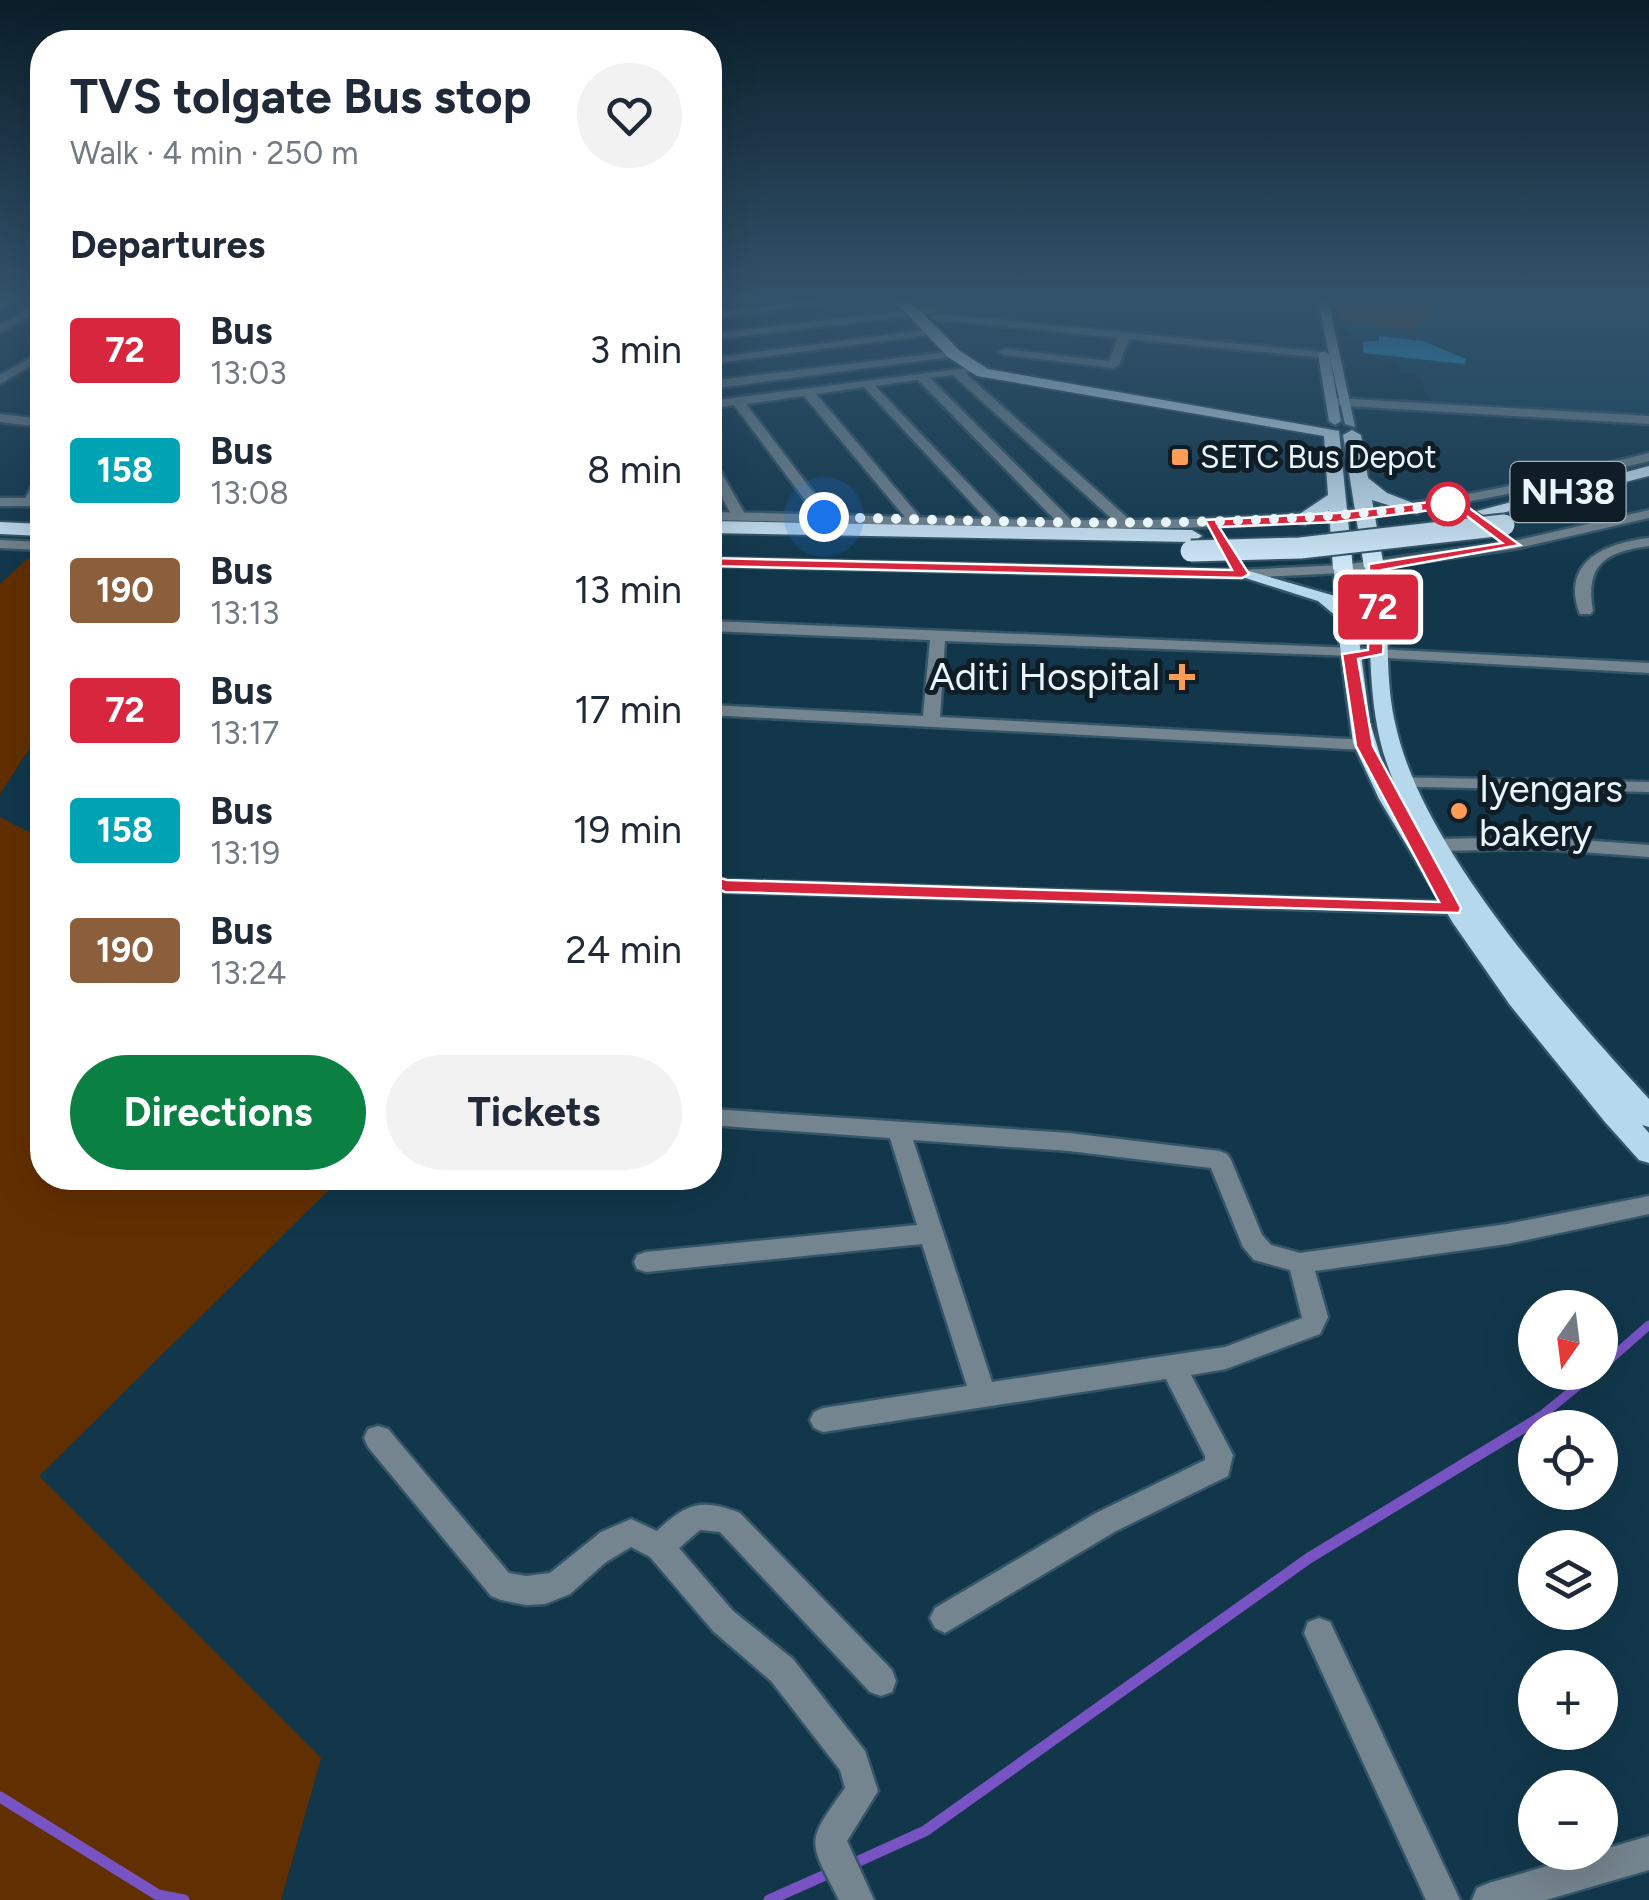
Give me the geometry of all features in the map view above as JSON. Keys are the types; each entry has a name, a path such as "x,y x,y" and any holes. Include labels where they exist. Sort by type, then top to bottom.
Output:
{"highway":[{"path":"1111,389 1336,424"},
{"path":"1129,389 1336,424"},
{"path":"1336,424 1364,515 1374,567"},
{"path":"1344,569 1337,508 1349,463"},
{"path":"1349,463 1380,498 1417,508"},
{"name":"NH38","path":"722,542 1191,544 1486,511 1649,471"},
{"name":"NH38","path":"722,527 1300,548 1504,525 1649,491"},
{"path":"0,513 30,507"},
{"path":"1298,520 1337,508"},
{"path":"0,528 30,529"}],"main road":[{"path":"1330,389 1336,424"},
{"path":"1336,424 1349,402 1345,389"},
{"path":"1374,567 1379,595 1376,654 1390,746 1406,783 1440,844 1586,1049 1649,1117"},
{"path":"1344,569 1344,613 1365,746 1381,782 1452,908 1558,1054 1649,1152"},
{"path":"1242,574 1326,597 1344,613"}],"street":[{"path":"722,404 822,389"},
{"path":"872,389 996,521"},
{"path":"934,389 1065,522"},
{"path":"985,389 1125,523"},
{"path":"807,391 914,519"},
{"path":"738,402 824,517"},
{"path":"1336,424 1349,402 1649,420"},
{"path":"0,418 30,422"},
{"path":"1337,508 1364,515 1457,503 1649,457"},
{"path":"722,485 739,516"},
{"path":"0,502 30,505"},
{"path":"1457,503 1514,545"},
{"path":"722,562 1242,574 1344,569 1514,545 1649,514"},
{"path":"722,516 1125,523 1298,520"},
{"path":"1210,523 1242,574"},
{"path":"1585,611 1581,594 1596,556 1607,548 1649,542"},
{"path":"0,544 30,545"},
{"path":"722,627 1649,668"},
{"path":"931,722 938,637"},
{"path":"722,711 1365,746"},
{"path":"1381,782 1649,787"},
{"path":"1440,844 1540,843 1649,851"},
{"path":"722,883 745,887 1452,908"},
{"path":"722,1118 1069,1142 1219,1160 1252,1240 1263,1253 1300,1262 1507,1234 1649,1205"},
{"path":"898,1130 983,1396"},
{"path":"646,1262 931,1233"},
{"path":"824,1420 1226,1358 1310,1326 1315,1317 1300,1262"},
{"path":"945,1618 1106,1522 1218,1467 1219,1456 1173,1366"},
{"path":"378,1438 501,1586 530,1594 551,1590 615,1538 631,1532 660,1546 724,1622 782,1670 854,1762 862,1791 834,1828 832,1852 857,1900"},
{"path":"660,1546 693,1515 710,1513 730,1522 881,1681"},
{"path":"1319,1633 1443,1900"},
{"path":"1489,1900 1649,1853"}],"shaded area":[{"path":"1424,389 1649,389 1649,417 1434,404"},
{"path":"30,559 30,748 0,794 0,584"},
{"path":"0,817 30,833 30,1190 329,1190 39,1476 321,1758 281,1900 0,1900"}],"waterway":[{"path":"1618,1352 1649,1325"},
{"path":"1548,1410 1573,1390"},
{"path":"850,1865 925,1831 1309,1558 1518,1431"},
{"path":"0,1797 158,1895 184,1900"},
{"path":"769,1900 832,1872"}],"bus line":[{"name":"72","path":"722,562 1242,574 1210,523 1337,518 1457,503 1514,545 1374,567 1379,595 1376,654 1350,654 1365,746 1452,908 722,885"}],"place":[{"name":"SETC Bus Depot","path":"1180,457"},
{"name":"Aditi Hospital","path":"1182,677"},
{"name":"Iyengars bakery","path":"1459,811"}],"route":[{"path":"824,517 1232,523 1337,518 1448,504"}]}
